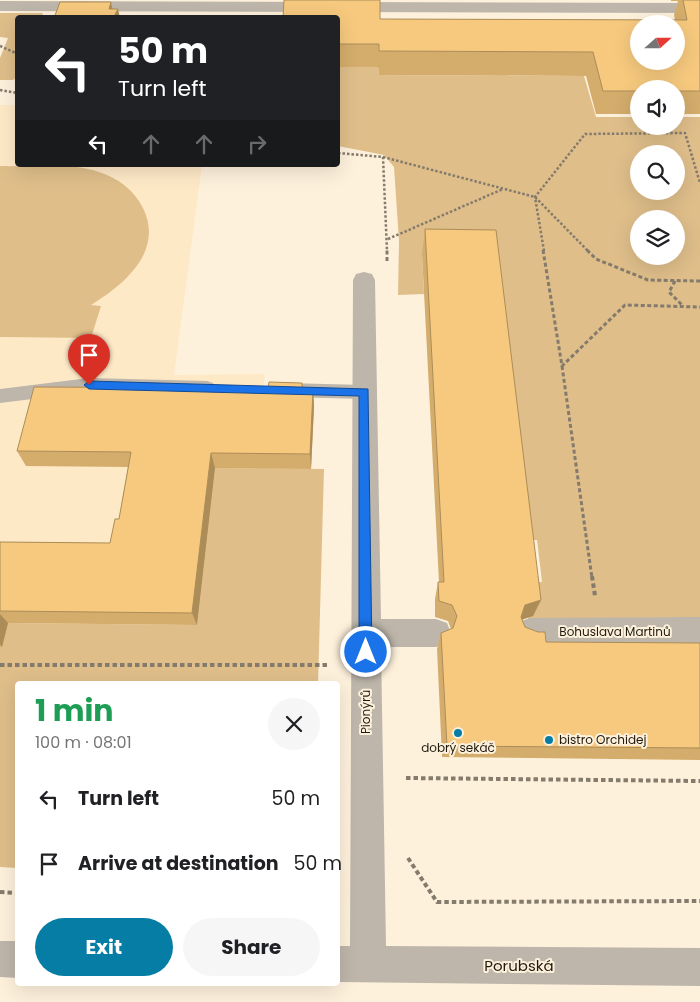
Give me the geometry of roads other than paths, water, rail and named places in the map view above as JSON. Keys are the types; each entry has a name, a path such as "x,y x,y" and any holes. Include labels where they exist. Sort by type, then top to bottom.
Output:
{"street":[{"path":"0,6 238,4 700,8"},
{"name":"Pionýrů","path":"353,964 366,633 364,280"},
{"name":"Bohuslava Martinů","path":"530,632 700,631"},
{"path":"366,633 436,633"},
{"path":"0,959 15,960"},
{"name":"Porubská","path":"353,964 700,967"}],"lane":[{"path":"0,396 89,385 224,388"},
{"path":"273,390 364,392"}],"place":[{"name":"dobrý sekáč","path":"458,733"},
{"name":"bistro Orchidej","path":"549,740"}]}
